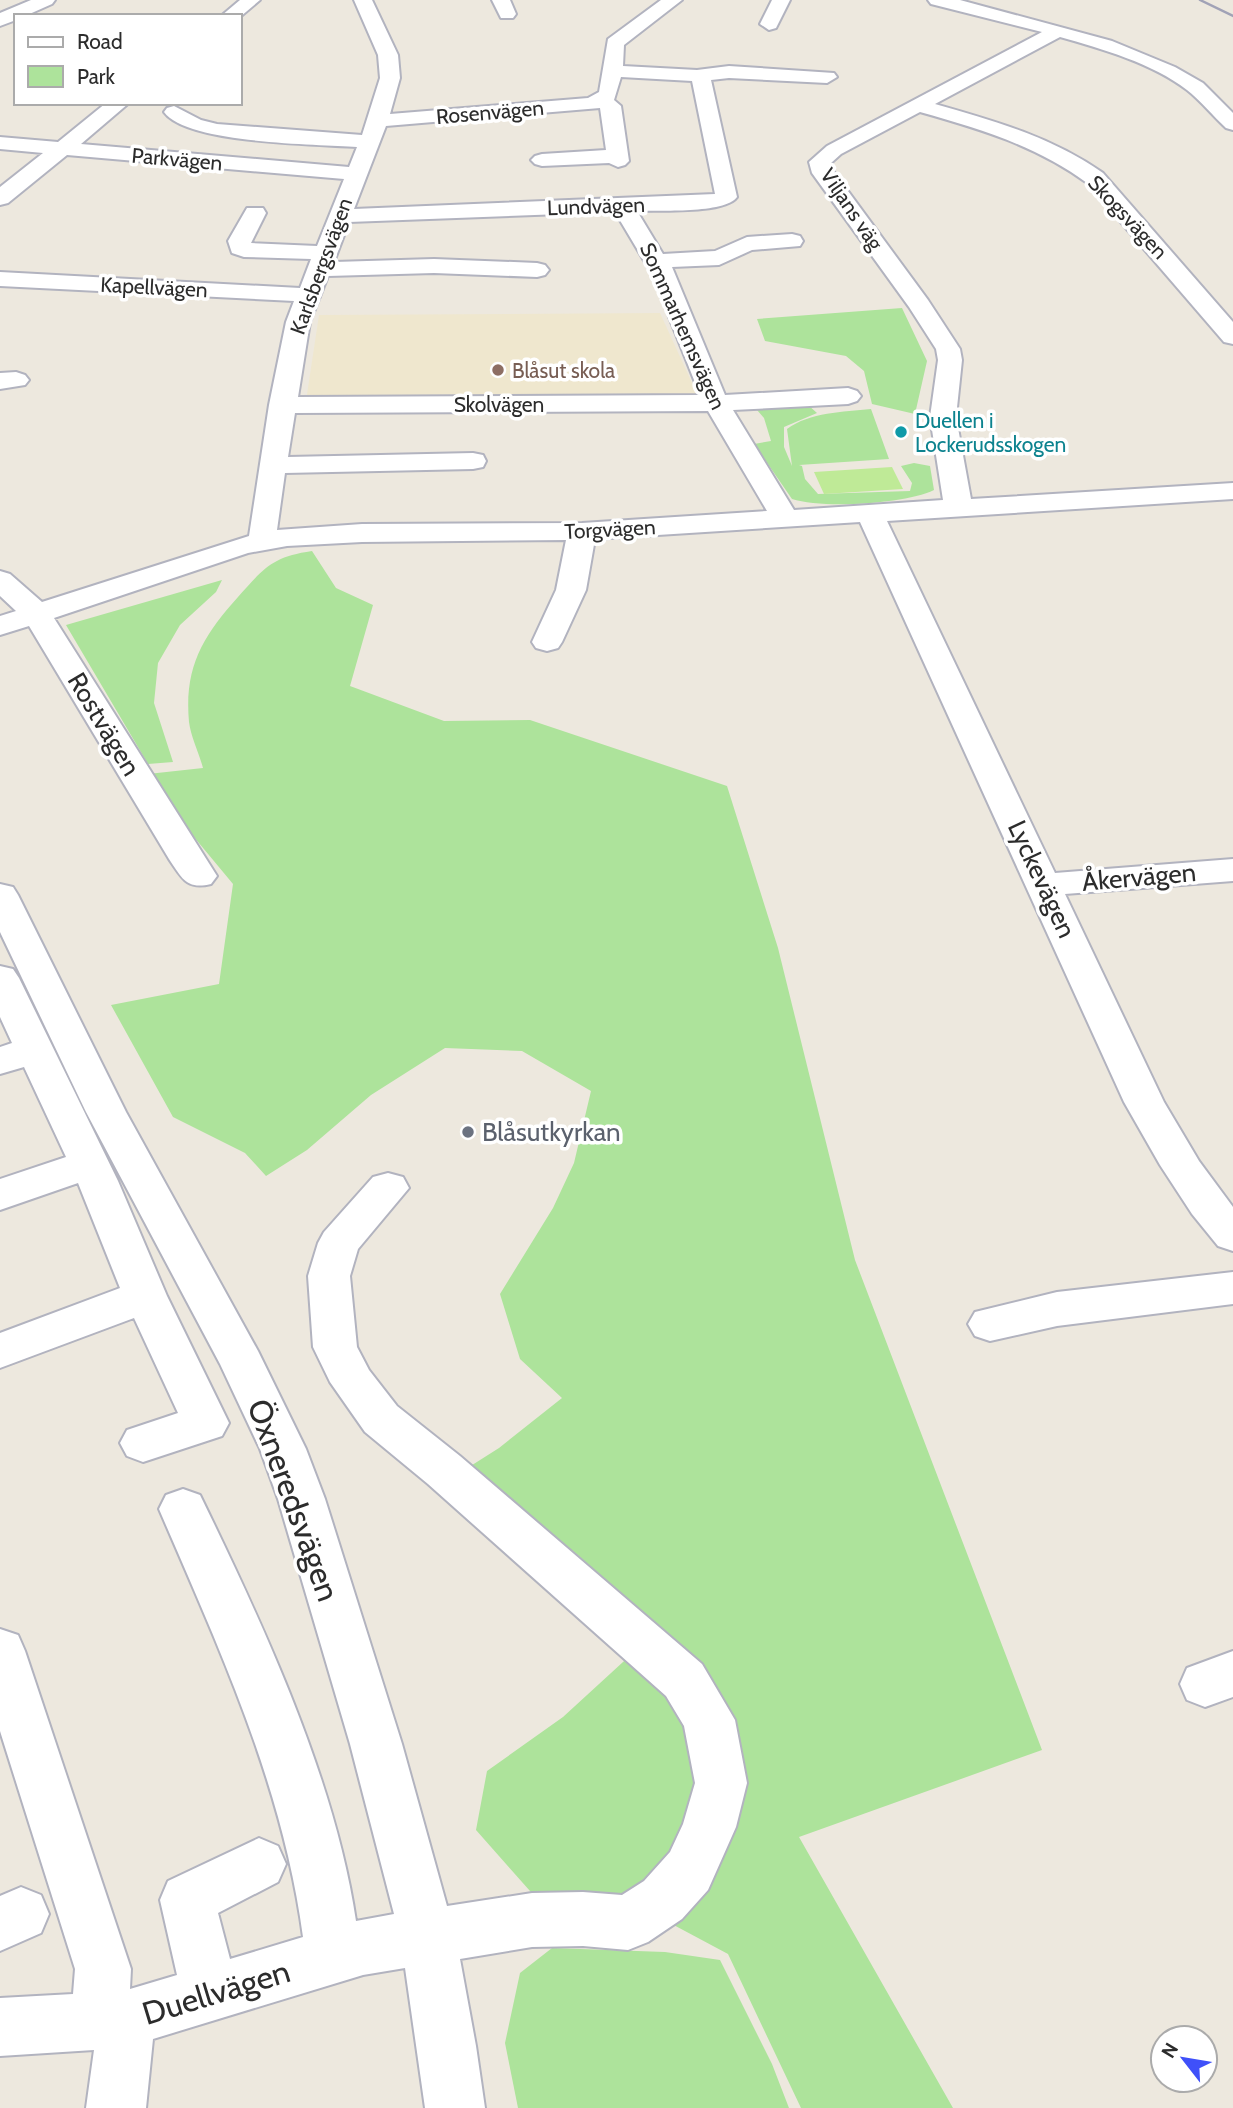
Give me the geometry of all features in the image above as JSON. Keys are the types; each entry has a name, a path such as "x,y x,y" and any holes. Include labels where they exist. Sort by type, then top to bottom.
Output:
{"street":[{"path":"0,20 46,0"},
{"path":"233,14 251,0"},
{"name":"Karlsbergsvägen","path":"263,542 263,523 293,340 307,295 378,121 390,79 388,55 363,0"},
{"path":"542,160 617,158 611,106 601,100 608,95 615,43 673,0"},
{"path":"769,24 781,0"},
{"path":"937,0 1057,31 1154,66 1196,87 1233,124"},
{"path":"983,11 1025,2"},
{"name":"Viljans väg","path":"958,506 943,417 950,360 948,349 920,305 820,167 822,158 834,150 1057,31"},
{"path":"613,71 698,76 729,72 827,77"},
{"name":"Lundvägen","path":"338,216 623,206 717,201 726,198 709,110 701,78 698,76"},
{"path":"1200,93 1222,92"},
{"name":"Rosenvägen","path":"378,121 592,104 601,100"},
{"path":"0,198 116,105"},
{"name":"Skogsvägen","path":"920,106 1032,141 1080,166 1129,216 1233,337"},
{"path":"174,112 202,127 369,142"},
{"name":"Parkvägen","path":"0,143 355,174"},
{"name":"Sommarhemsvägen","path":"623,206 658,261 716,403 785,518"},
{"path":"255,213 239,241 240,248 254,253 321,261 537,270"},
{"path":"658,261 719,258 747,244 792,241"},
{"name":"Kapellvägen","path":"0,279 307,295"},
{"name":"Skolvägen","path":"282,405 716,403 848,396"},
{"path":"272,465 473,461"},
{"name":"Torgvägen","path":"0,626 242,546 310,534 582,531 1233,491"},
{"name":"Lyckevägen","path":"869,512 1144,1102 1171,1153 1199,1195 1233,1235"},
{"path":"547,642 571,590 582,531"},
{"name":"Rostvägen","path":"0,580 37,614 186,859 199,876"},
{"name":"Åkervägen","path":"1045,885 1233,870"},
{"name":"Öxneredsvägen","path":"0,895 143,1183 217,1312 275,1428 307,1520 383,1765 429,1937 450,2047 455,2108"},
{"path":"0,978 16,1056 89,1164 145,1296 206,1423 143,1443"},
{"path":"0,1195 89,1164"},
{"name":"Duellvägen","path":"0,2026 113,2020 363,1947 532,1920 583,1919 628,1923 663,1900 689,1871 709,1827 720,1783 709,1720 684,1680 444,1470 381,1419 352,1382 335,1347 329,1276 340,1243 388,1188"},
{"path":"990,1324 1057,1309 1233,1288"},
{"path":"0,1351 145,1296"},
{"path":"183,1509 262,1692 304,1803 330,1917 333,1956"},
{"path":"0,1651 103,1969 113,2020 116,2108"},
{"path":"210,1993 187,1900 260,1864"}],"shaded area":[{"name":"Blåsut skola","path":"660,313 698,396 306,401 319,315"}],"green space":[{"path":"902,308 927,361 915,414 872,404 864,371 846,356 765,341 757,319"},
{"path":"808,405 817,413 784,427 784,447 792,466 787,429 816,416 871,409 889,459 799,465 802,466 805,479 818,494 910,491 912,483 901,466 914,463 930,466 934,490 904,499 864,504 823,504 792,499 754,444 771,441 764,418 757,410"},
{"path":"892,467 903,489 824,494 814,472"},
{"path":"312,551 336,588 373,605 350,686 444,721 530,720 727,786 778,948 855,1260 1042,1750 799,1837 953,2108 801,2108 728,1954 625,1899 538,1900 476,1830 487,1771 563,1717 659,1629 580,1557 469,1467 499,1448 562,1398 520,1359 500,1294 553,1208 574,1163 591,1091 522,1051 445,1048 371,1095 307,1150 266,1176 245,1153 173,1117 111,1005 219,984 233,884 179,819 148,774 203,768 191,733 188,702 198,654 215,625 263,571 287,556"},
{"path":"222,580 216,592 180,625 158,663 154,703 173,762 148,764 66,625"},
{"path":"552,1948 665,1952 720,1960 772,2064 789,2108 518,2108 505,2043 520,1973"}],"railway":[{"path":"1200,0 1233,16"}],"place":[{"name":"Blåsut skola","path":"498,370"},
{"name":"Duellen i Lockerudsskogen","path":"901,432"},
{"name":"Blåsutkyrkan","path":"468,1132"}]}
